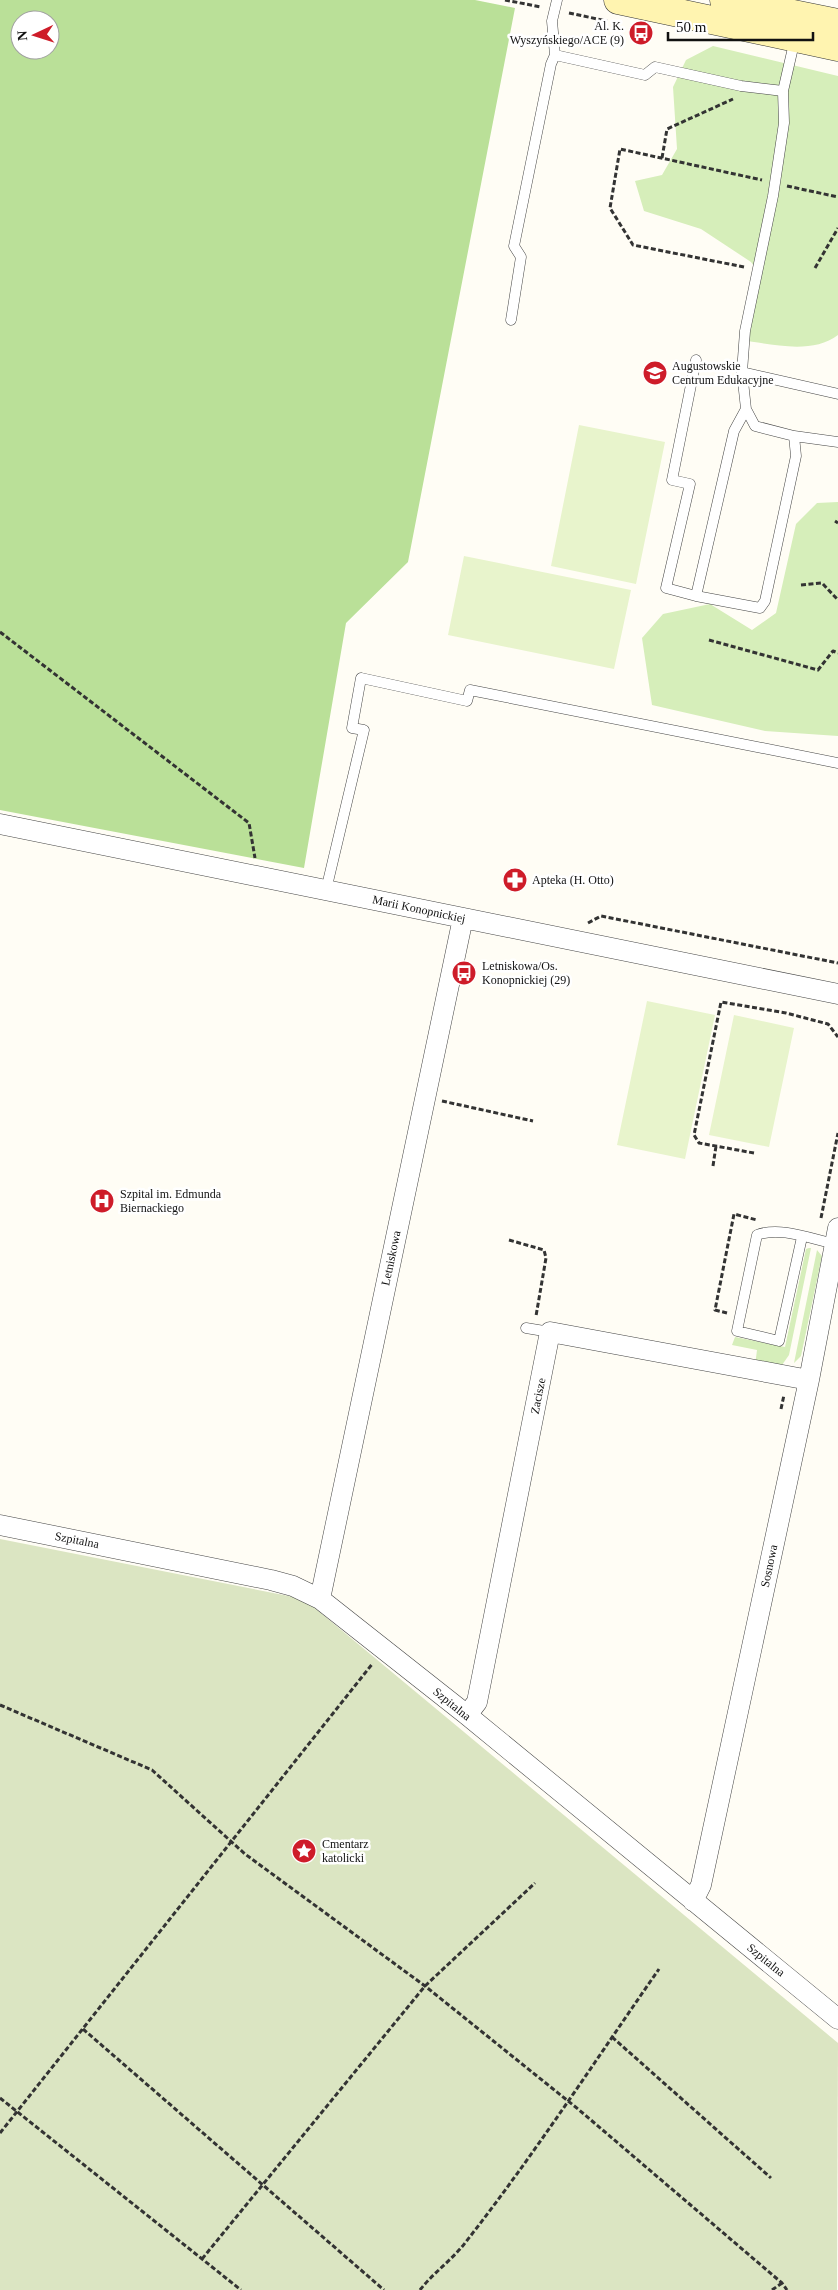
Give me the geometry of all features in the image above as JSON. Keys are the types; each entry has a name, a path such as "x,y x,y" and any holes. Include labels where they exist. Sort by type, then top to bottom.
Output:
{"main road":[{"path":"618,0 798,27 838,24"},
{"path":"724,0 798,27 838,47"}],"street":[{"name":"Marii Konopnickiej","path":"0,824 838,994"},
{"name":"Letniskowa","path":"320,1598 463,918"},
{"name":"Sosnowa","path":"693,1901 701,1885 809,1380 836,1236"},
{"path":"536,1330 809,1380"},
{"name":"Zacisze","path":"467,1715 477,1702 536,1330"},
{"name":"Szpitalna","path":"0,1525 271,1580 293,1586 320,1598 467,1715 838,2019"}],"lane":[{"path":"511,320 521,257 514,246 551,64 555,55 552,21 557,0"},
{"path":"798,27 783,91 784,123 775,183 745,331 742,372 746,409 755,426 794,436 838,442"},
{"path":"555,55 645,75 655,67 758,88 783,91"},
{"path":"696,360 672,480 690,484 666,588 696,596 760,608 765,601 796,456 794,436"},
{"path":"742,372 838,394"},
{"path":"696,596 734,431 746,409"},
{"path":"326,890 364,730 352,728 361,678 467,702 470,690 838,763"},
{"path":"802,1237 779,1341 736,1331 757,1235 769,1230 802,1237 836,1236"}],"path":[{"path":"662,158 667,129 758,88"},
{"path":"757,270 633,245 610,208 620,149 838,197"},
{"path":"814,268 838,228"},
{"path":"801,585 822,583 838,600"},
{"path":"0,632 249,823 258,875"},
{"path":"709,640 818,670 833,651 838,652"},
{"path":"579,922 588,924 601,916 838,963"},
{"path":"754,1153 699,1143 694,1135 721,1002 786,1013 828,1024 838,1037"},
{"path":"424,1098 533,1121"},
{"path":"713,1166 716,1146"},
{"path":"719,1311 715,1310 734,1214 754,1218 769,1230"},
{"path":"509,1240 544,1250 546,1258 536,1330"},
{"path":"0,2133 384,1649"},
{"path":"0,1704 152,1770 245,1854 425,1986 568,2101 782,2283 787,2290"},
{"path":"202,2259 425,1986 535,1883"},
{"path":"420,2290 430,2277 463,2246 526,2163 659,1969"},
{"path":"83,2029 384,2290"},
{"path":"612,2037 771,2178"},
{"path":"0,2098 240,2290"},
{"path":"772,2290 782,2283"}],"green space":[{"path":"0,0 475,0 515,8 408,562 346,623 304,868 0,810"},
{"path":"713,46 838,76 838,335 828,341 816,345 791,346 741,340 757,270 751,262 701,229 644,211 635,181 662,175 677,149 673,87 686,60"},
{"path":"579,425 665,442 636,584 551,566"},
{"path":"838,502 838,736 765,731 652,705 642,638 663,614 710,604 752,630 776,613 796,524 817,503"},
{"path":"464,556 631,590 614,669 448,635"},
{"path":"647,1001 715,1015 685,1159 617,1145"},
{"path":"734,1015 794,1028 769,1147 709,1135"},
{"path":"811,1248 789,1355 782,1365 755,1366 757,1350 732,1345 735,1337 785,1347 806,1249"},
{"path":"817,1250 822,1256 801,1356 794,1363"},
{"name":"Cmentarz katolicki","path":"0,1539 304,1599 838,2043 837,2290 0,2290"}],"place":[{"name":"Al. K. Wyszyńskiego/ACE (9)","path":"641,33"},
{"name":"Augustowskie Centrum Edukacyjne","path":"655,373"},
{"name":"Apteka (H. Otto)","path":"515,880"},
{"name":"Letniskowa/Os. Konopnickiej (29)","path":"464,973"},
{"name":"Szpital im. Edmunda Biernackiego","path":"102,1201"},
{"name":"Cmentarz katolicki","path":"304,1851"}]}
